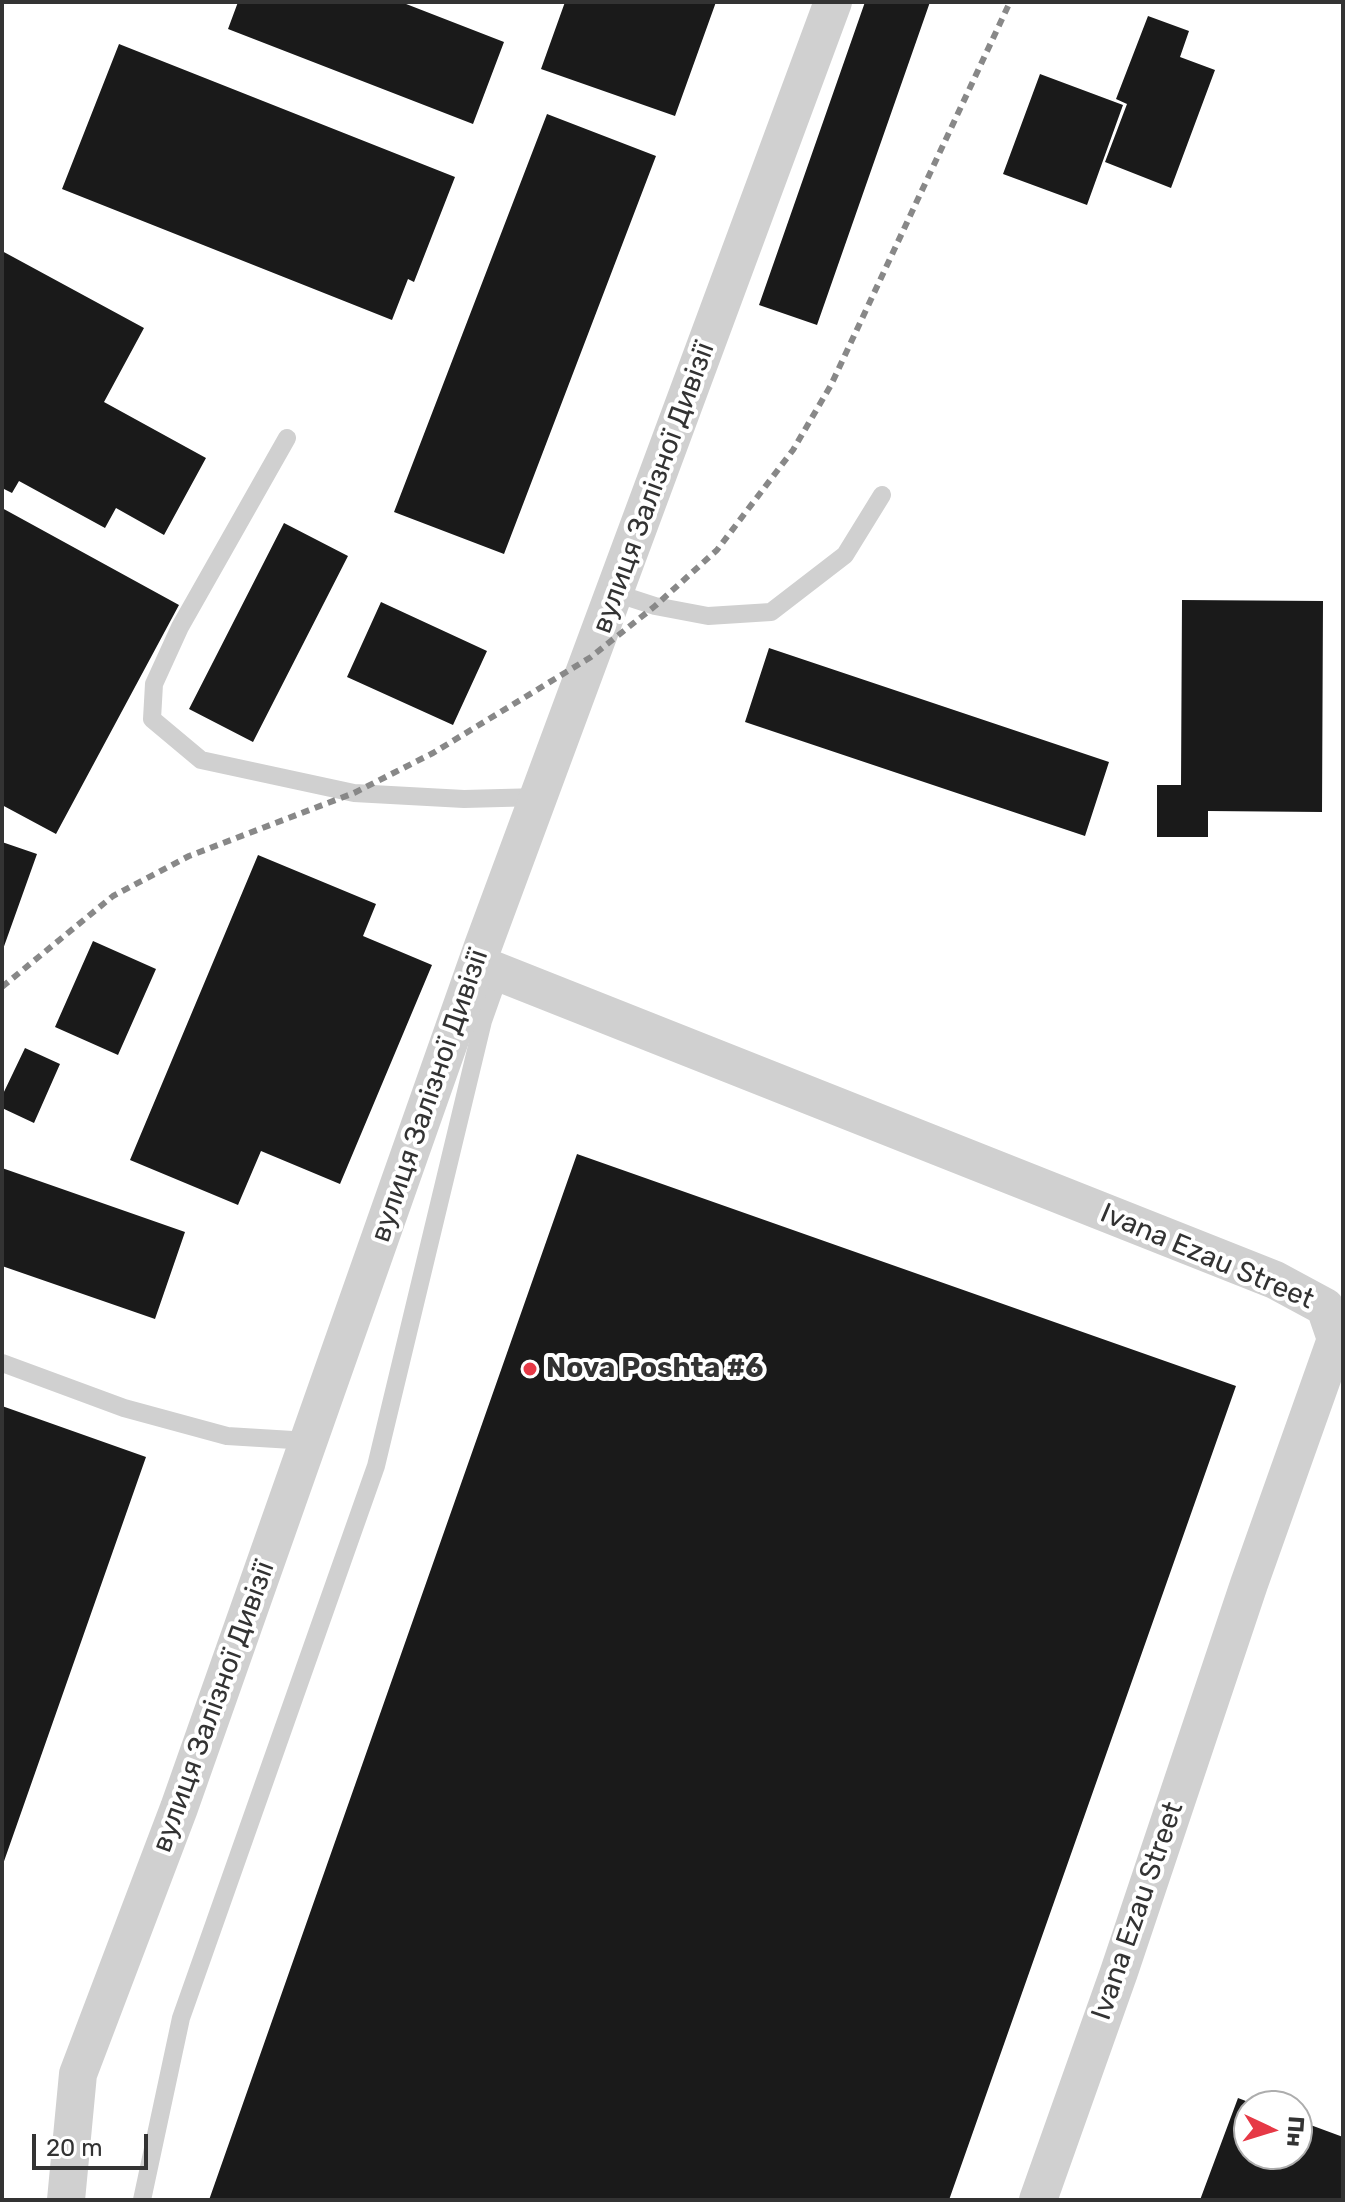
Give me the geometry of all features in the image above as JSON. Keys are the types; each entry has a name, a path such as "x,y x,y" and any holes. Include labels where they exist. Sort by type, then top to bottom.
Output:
{"street":[{"name":"вулиця Залізної Дивізії","path":"66,2200 78,2074 179,1808 309,1441 489,968 539,797 833,2"},
{"name":"Ivana Ezau Street","path":"489,968 1275,1280 1334,1310 1336,1339 1038,2200"}],"lane":[{"path":"287,438 180,627 154,684 152,719 201,760 354,793 464,799 539,797"},
{"path":"615,593 655,606 708,616 771,612 845,555 882,495"},
{"path":"142,2200 181,2018 376,1466 483,1021 489,968"},
{"path":"2,1363 124,1408 227,1436 309,1441"}],"building":[{"path":"238,2 401,2 504,42 473,124 228,29"},
{"path":"565,2 716,2 675,116 541,69"},
{"path":"865,2 930,2 817,325 759,305"},
{"path":"1148,16 1189,31 1180,57 1215,70 1171,188 1105,162 1127,104 1116,99"},
{"path":"119,44 455,177 414,282 408,279 392,320 62,189"},
{"path":"1040,74 1123,105 1087,205 1003,174"},
{"path":"547,114 656,156 504,554 394,512"},
{"path":"2,251 144,328 104,402 206,458 164,535 116,508 105,528 19,481 12,493 2,488"},
{"path":"2,508 179,605 56,834 2,805"},
{"path":"284,523 348,556 253,742 189,709"},
{"path":"1182,600 1323,601 1322,812 1208,811 1208,837 1157,837 1157,785 1181,785"},
{"path":"381,602 487,651 453,725 347,677"},
{"path":"769,648 1109,762 1085,836 745,722"},
{"path":"2,842 37,854 2,952"},
{"path":"258,855 376,904 363,936 432,965 340,1184 261,1151 238,1205 130,1160"},
{"path":"93,941 156,969 118,1055 55,1027"},
{"path":"25,1048 60,1064 34,1123 2,1108 2,1096"},
{"path":"577,1154 1236,1386 949,2200 209,2200"},
{"path":"2,1168 185,1232 155,1319 2,1266"},
{"path":"2,1406 146,1457 2,1867"},
{"path":"1233,2111 1233,2170 1313,2170 1313,2126 1343,2137 1343,2200 1200,2200"}],"railway":[{"path":"2,987 113,896 189,856 354,793 433,753 591,657 655,606 717,550 793,450 831,385 1010,2"}],"place":[{"name":"Nova Poshta #6","path":"530,1369"}]}
